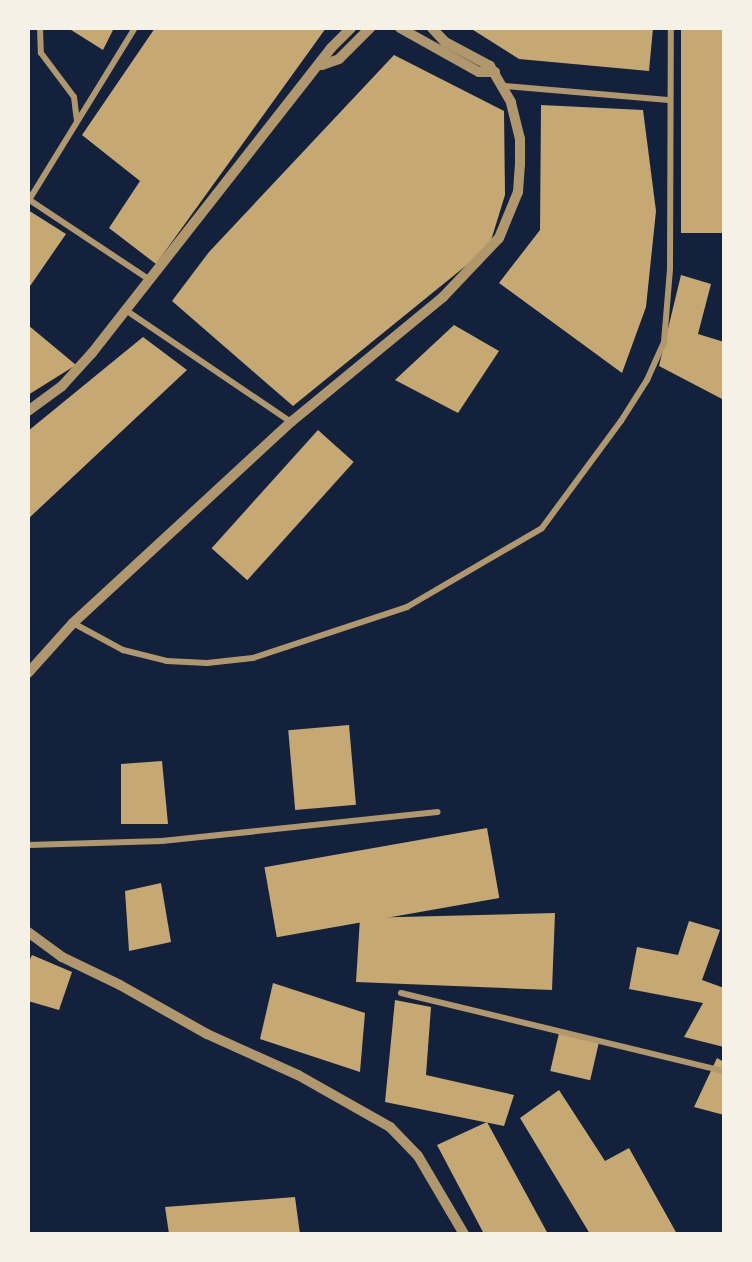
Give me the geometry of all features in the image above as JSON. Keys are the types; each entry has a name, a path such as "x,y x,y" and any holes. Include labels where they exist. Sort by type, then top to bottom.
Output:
{"street":[{"path":"40,28 41,53 74,97 78,110 76,124"},
{"path":"135,28 29,199 152,281"},
{"path":"28,411 62,386 127,311 351,28"},
{"path":"322,65 339,59 370,28"},
{"path":"400,28 478,72 495,72"},
{"path":"28,673 73,623 291,422 443,297 498,238 518,192 520,165 515,117 504,86 486,62 445,42 432,28"},
{"path":"73,623 123,650 166,661 207,663 253,658 407,607 542,528 627,411 652,371 664,342 670,269 668,100 671,28"},
{"path":"504,86 668,100"},
{"path":"127,311 291,422"},
{"path":"28,845 162,841 437,812"},
{"path":"28,932 62,957 120,984 207,1034 298,1075 390,1127 418,1156 464,1233"},
{"path":"401,993 723,1071"}],"building":[{"path":"68,28 114,28 103,50"},
{"path":"155,28 326,28 156,264 109,228 140,181 82,135"},
{"path":"470,28 653,28 649,71 519,59"},
{"path":"681,28 724,28 724,233 681,233"},
{"path":"394,55 504,111 505,195 489,247 293,406 172,301 209,252"},
{"path":"541,105 643,110 656,211 646,307 622,373 499,283 540,230"},
{"path":"28,210 66,234 28,289"},
{"path":"681,275 711,284 698,334 724,342 724,400 659,366"},
{"path":"28,325 76,365 28,395"},
{"path":"454,325 499,351 458,413 395,380"},
{"path":"143,337 187,370 28,519 28,431"},
{"path":"318,430 354,462 247,580 212,548"},
{"path":"349,725 356,805 295,810 288,730"},
{"path":"162,761 168,824 121,824 121,764"},
{"path":"487,828 499,898 277,937 264,867"},
{"path":"161,883 171,942 129,951 125,891"},
{"path":"555,913 552,990 356,982 360,918"},
{"path":"689,921 720,930 702,980 724,988 724,1047 684,1037 703,1003 629,989 637,947 678,955"},
{"path":"32,955 72,972 59,1010 28,1001 28,963"},
{"path":"273,983 365,1013 360,1072 260,1039"},
{"path":"395,1000 431,1007 426,1075 514,1095 504,1126 385,1102"},
{"path":"559,1033 599,1042 590,1080 550,1071"},
{"path":"717,1058 724,1062 724,1115 694,1107"},
{"path":"559,1090 605,1161 629,1148 677,1234 590,1234 520,1118"},
{"path":"487,1122 548,1234 484,1234 437,1145"},
{"path":"295,1197 300,1234 169,1234 165,1207"}]}
